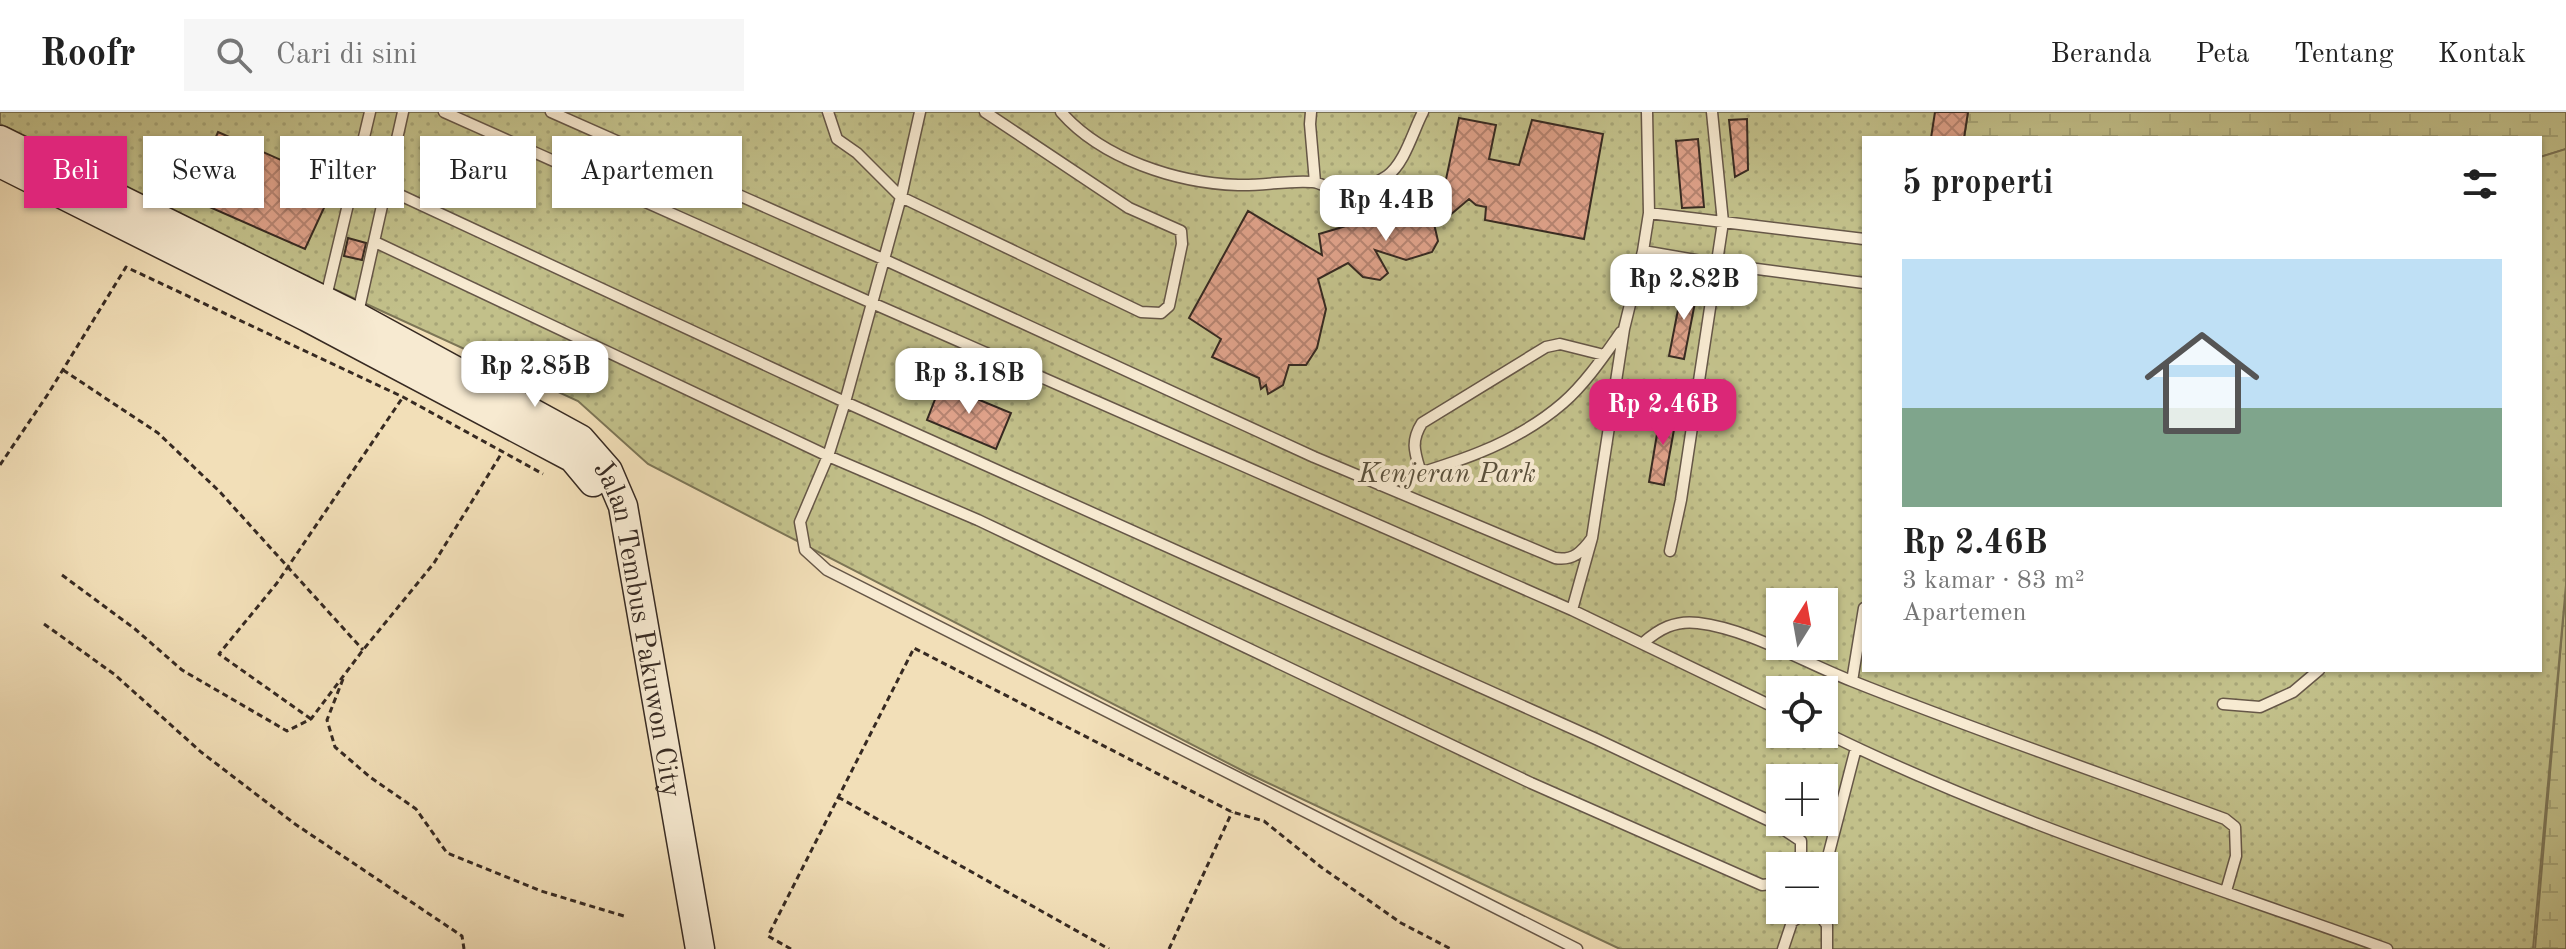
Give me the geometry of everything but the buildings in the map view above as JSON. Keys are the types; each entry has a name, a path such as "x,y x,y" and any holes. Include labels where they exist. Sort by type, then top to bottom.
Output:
{"street":[{"name":"Jalan Tembus Pakuwon City","path":"0,140 357,317 580,439 608,471 623,506 700,949"},
{"name":"Jalan Tembus Pakuwon City","path":"0,163 307,317 573,458 594,483 607,512 681,949"}],"lane":[{"path":"365,136 370,112"},
{"path":"398,136 403,112"},
{"path":"444,112 1572,610 1766,703"},
{"path":"551,112 883,259 1314,457 1555,558 1565,560 1582,553 1592,538"},
{"path":"828,112 837,139 857,153 901,197 1141,312 1161,313 1169,306 1182,244 1181,231 1129,208 985,112"},
{"path":"920,112 901,197 845,402 828,456 800,522 805,550 827,570 1577,949"},
{"path":"1061,112 1073,126 1133,163 1187,181 1240,185 1315,182 1337,191 1352,191 1390,174 1423,112"},
{"path":"1311,112 1315,182"},
{"path":"1572,610 1592,538 1624,329 1649,213 1647,112"},
{"path":"1670,551 1719,264 1723,222 1712,112"},
{"path":"404,197 845,402 1596,739 1774,823 1801,841 1801,852"},
{"path":"325,301 348,208"},
{"path":"357,317 383,208"},
{"path":"1649,213 1862,239"},
{"path":"375,242 828,456 978,520 1531,783 1766,885"},
{"path":"1643,251 1862,283"},
{"path":"1380,485 1522,435 1565,401 1624,329"},
{"path":"1421,473 1413,448 1415,434 1422,423 1546,347 1560,344 1604,355"},
{"path":"1852,681 1862,620"},
{"path":"1643,643 1671,624 1695,622 1726,628 1852,681 2225,819 2235,827 2238,843 2226,891"},
{"path":"2223,704 2260,707 2293,692 2317,672"},
{"path":"1838,739 1957,793 2090,845 2387,949"},
{"path":"1829,852 1856,748"},
{"path":"1783,949 1791,924"},
{"path":"1826,924 1827,949"}],"path":[{"path":"0,465 126,267 403,397 543,474"},
{"path":"63,370 158,433 219,491 363,650"},
{"path":"311,719 219,654 287,568 403,397"},
{"path":"62,575 135,629 182,670 287,731 311,719 434,563 503,451"},
{"path":"44,624 114,674 201,752 295,824 462,936 464,949"},
{"path":"791,949 768,936 914,648 1232,812 1264,821 1321,867 1401,923 1449,948"},
{"path":"346,672 327,720 335,747 370,777 416,809 447,853 541,891 627,917"},
{"path":"838,797 1109,949"},
{"path":"1169,949 1232,812"}],"green space":[{"name":"Kenjeran Park","path":"0,112 1968,112 1964,136 1862,136 1862,672 2542,672 2542,156 2566,149 2566,585 2533,949 1620,949 1247,773 648,464 578,401 162,208 264,208 264,136 143,136 143,199 127,191 127,136 24,137 0,124"},
{"path":"1968,112 2566,112 2566,149 2542,156 2542,136 1964,136"},
{"path":"2566,585 2566,949 2535,949"}]}
